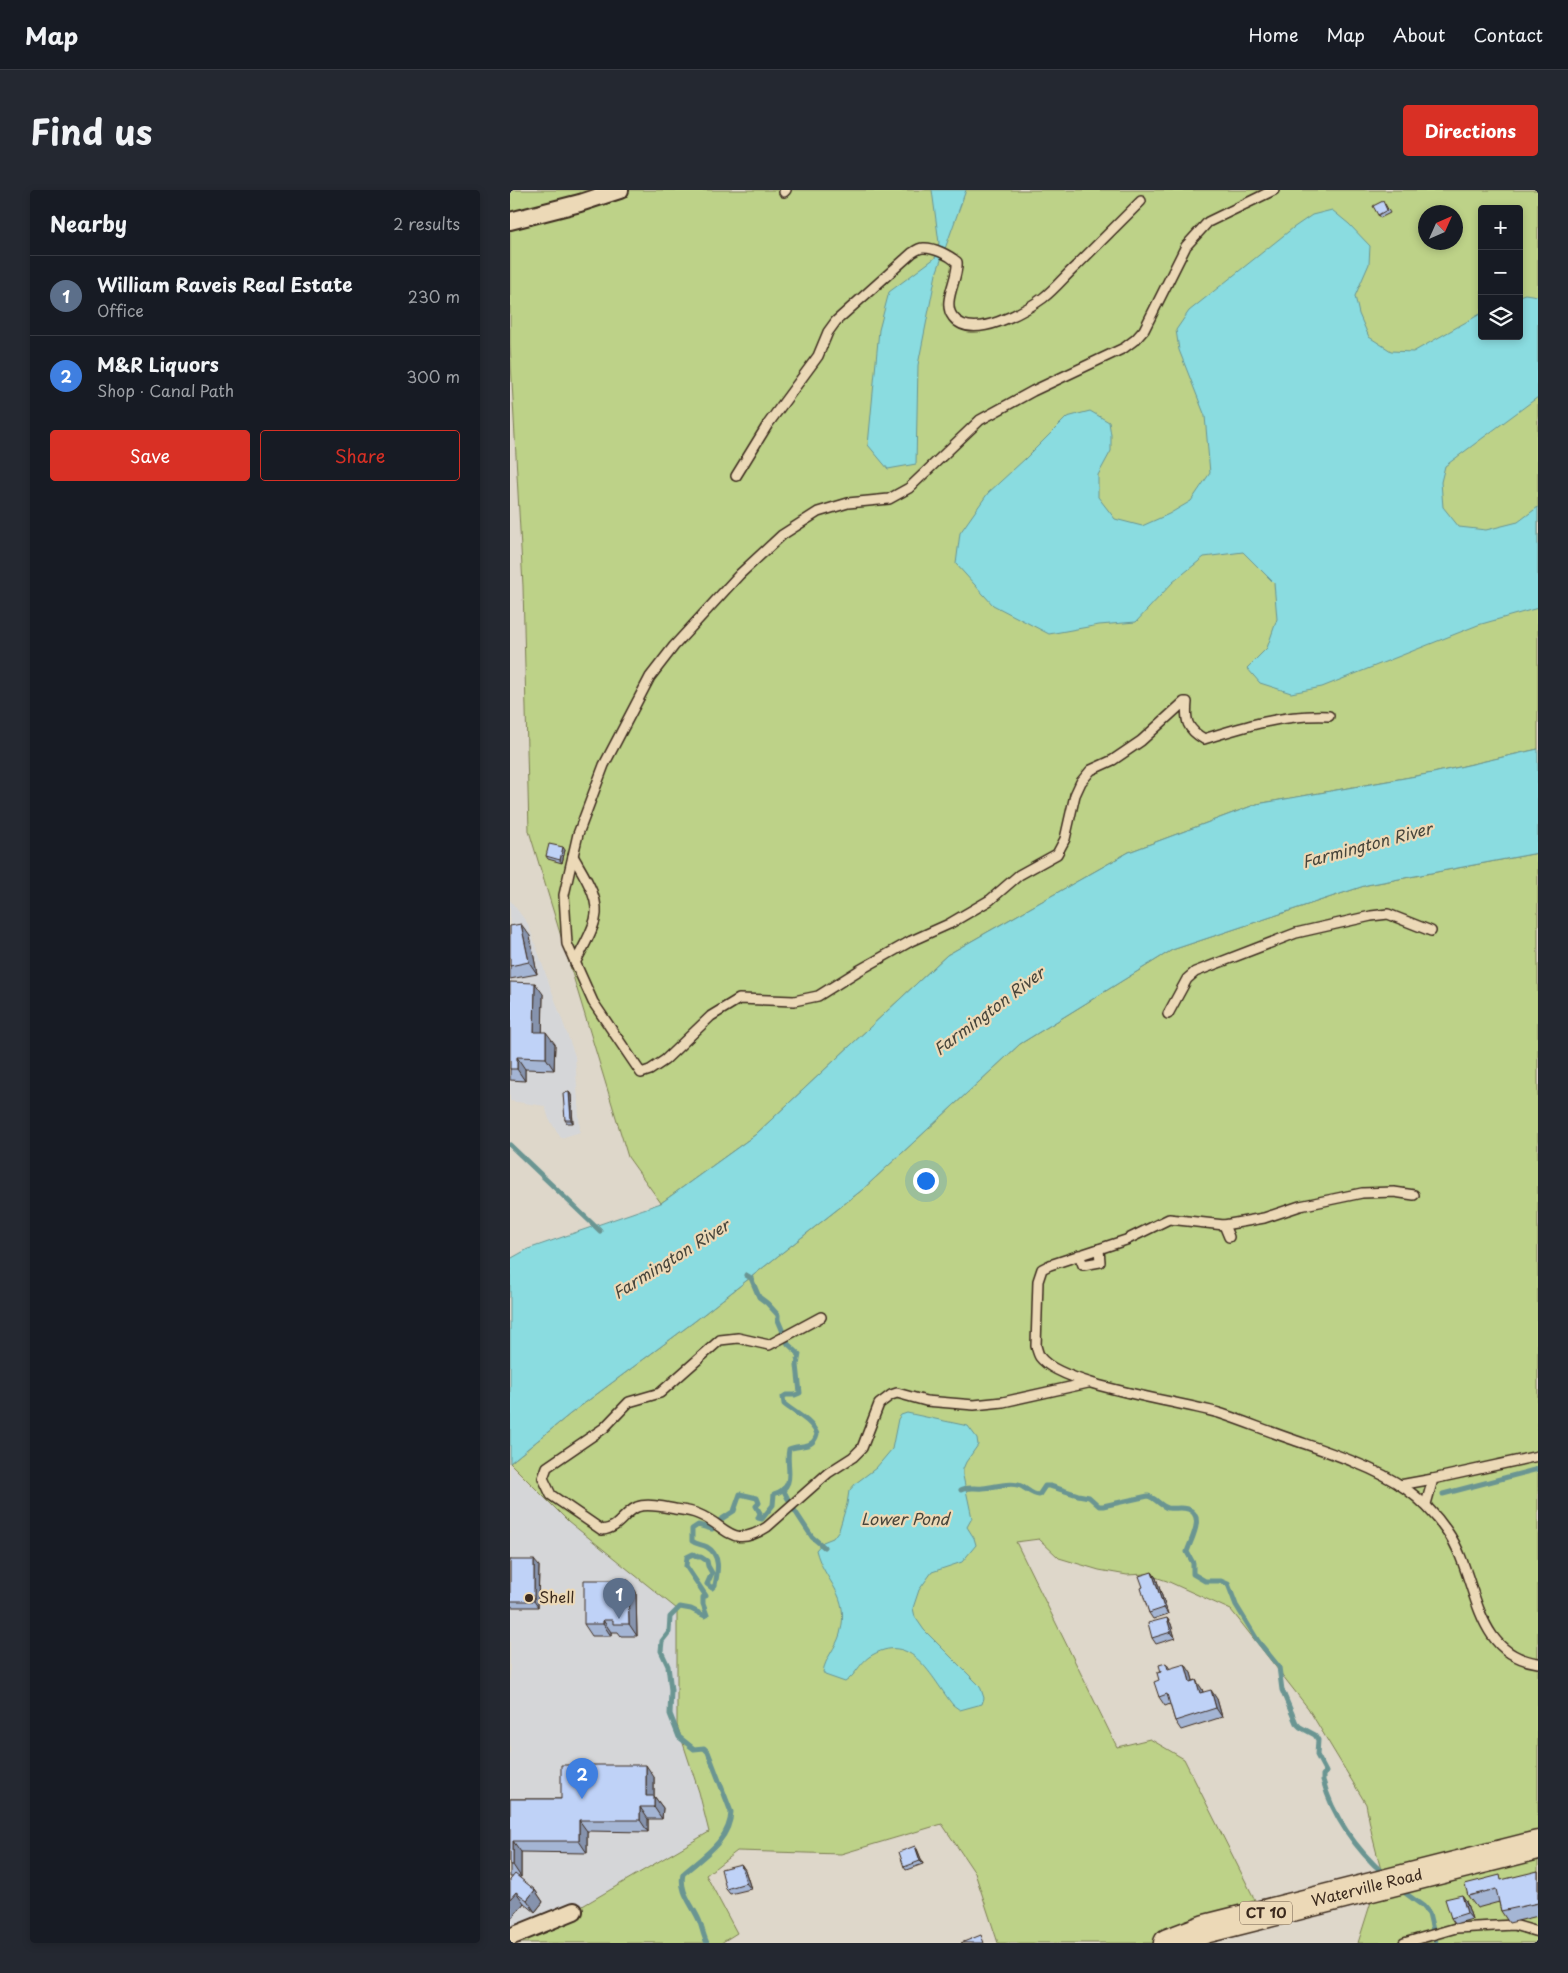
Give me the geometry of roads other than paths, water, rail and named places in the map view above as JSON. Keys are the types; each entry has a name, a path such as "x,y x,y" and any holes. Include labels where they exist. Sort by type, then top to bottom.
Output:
{"highway":[{"name":"Waterville Road","path":"1168,1943 1205,1929 1538,1845"}],"street":[{"path":"510,221 580,203 620,190"},
{"path":"510,1937 574,1911"}],"lane":[{"path":"1274,190 1208,222 1186,246 1144,330 1124,348 1033,391 980,420 910,488 889,499 848,503 818,512 782,535 740,574 674,646 650,676 604,765 578,834 564,894 567,944 593,1002 636,1067 642,1073 665,1060 711,1016 739,999 794,1001 818,996 911,941 949,924 990,900 1019,875 1057,854 1065,839 1080,782 1091,770 1113,760 1141,741 1184,702 1187,702 1186,716 1191,732 1204,739 1235,729 1283,718 1304,715 1329,716"},
{"path":"736,476 768,424 818,356 828,332 836,321 912,253 921,248 933,250 957,262 958,270 948,307 952,317 960,323 974,326 996,323 1016,314 1044,297 1141,201"},
{"path":"573,856 596,904 595,920 576,963"},
{"path":"1168,1014 1187,979 1195,972 1296,933 1388,914 1430,931"},
{"path":"1414,1195 1394,1192 1362,1192 1300,1206 1264,1218 1224,1225 1169,1219 1155,1224 1126,1240 1050,1264 1042,1269 1038,1281 1036,1342 1039,1356 1050,1366 1088,1383 1221,1414 1354,1462 1400,1485 1426,1504 1448,1532 1460,1552 1487,1630 1508,1653 1526,1662 1538,1663"},
{"path":"1155,1224 1169,1210"},
{"path":"1224,1225 1229,1237"},
{"path":"1079,1255 1083,1265 1100,1262 1099,1249"},
{"path":"1089,1252 1092,1263"},
{"path":"821,1317 769,1345 738,1338 720,1340 660,1393 630,1402 604,1428 546,1467 543,1478 551,1494 602,1530 616,1526 637,1507 647,1506 673,1508 698,1514 733,1536 745,1537 767,1527 828,1473 853,1457 862,1448 879,1404 891,1395 897,1393 926,1401 974,1405 1003,1402 1088,1383"},
{"path":"1400,1485 1538,1456"},
{"path":"1426,1504 1433,1479"},
{"path":"1404,1943 1456,1928 1514,1925 1538,1932"}],"water":[{"path":"932,190 966,190 936,274 918,365 916,464 888,469 868,445 879,330 889,292 935,258 939,243"},
{"path":"1332,210 1349,224 1370,246 1369,264 1355,296 1359,314 1369,337 1391,351 1413,352 1478,315 1478,340 1523,340 1523,295 1538,296 1538,397 1445,466 1441,482 1443,507 1459,527 1486,530 1518,522 1538,507 1538,608 1478,625 1322,687 1291,693 1260,683 1247,668 1267,648 1277,619 1274,583 1243,552 1204,557 1173,582 1136,622 1099,625 1049,634 993,605 956,564 960,533 988,493 1067,417 1090,411 1109,422 1111,451 1098,475 1098,497 1115,519 1142,526 1169,514 1191,501 1210,473 1205,416 1179,350 1176,330 1189,311 1312,215"},
{"name":"Farmington River","path":"1538,749 1538,853 1367,885 1172,950 1020,1044 862,1190 695,1321 570,1414 510,1463 510,1259 528,1249 661,1203 755,1135 947,955 1129,852 1257,804 1433,773"},
{"name":"Lower Pond","path":"907,1413 968,1426 977,1438 978,1445 963,1469 972,1518 967,1527 976,1545 962,1562 932,1572 919,1590 913,1608 915,1617 924,1630 980,1686 984,1698 982,1704 960,1710 953,1705 919,1660 909,1653 897,1649 884,1650 869,1657 852,1677 845,1682 825,1675 823,1672 840,1634 842,1608 816,1550 823,1542 833,1538 839,1530 849,1491 856,1483 876,1468 892,1449 898,1419 901,1415"}],"waterway":[{"path":"510,1145 600,1231"},
{"path":"707,1943 699,1920 684,1892 683,1874 714,1848 726,1832 731,1812 708,1752 704,1748 694,1749 679,1737 670,1714 671,1690 668,1666 661,1651 662,1641 669,1632 670,1617 680,1607 691,1609 705,1616 707,1615 703,1604 703,1597 706,1596 686,1566 687,1557 693,1554 707,1561 712,1573 707,1584 712,1588 715,1585 717,1564 715,1554 711,1550 692,1541 692,1529 698,1525 712,1529 720,1520 734,1511 740,1494 757,1498 759,1503 756,1506 760,1513 758,1518 762,1519 773,1505 774,1494 781,1491 788,1481 789,1449 809,1444 815,1439 817,1434 807,1421 784,1404 783,1397 800,1393 797,1365 799,1354 788,1344 778,1320 778,1315 759,1297 751,1278 746,1275"},
{"path":"1443,1494 1538,1469"},
{"path":"961,1490 1014,1484 1033,1494 1039,1495 1045,1486 1050,1486 1089,1497 1099,1506 1148,1496 1165,1507 1185,1508 1193,1512 1196,1517 1196,1523 1187,1552 1193,1563 1193,1574 1205,1581 1221,1581 1228,1584 1236,1605 1258,1641 1279,1667 1282,1690 1296,1723 1315,1735 1318,1740 1317,1755 1326,1772 1323,1775 1323,1780 1339,1819 1355,1843 1384,1874"},
{"path":"783,1489 788,1499"},
{"path":"795,1511 812,1537 824,1547"},
{"path":"1401,1890 1423,1906 1429,1913 1436,1943"}],"place":[{"name":"Shell","path":"529,1598"},
{"name":"William Raveis Real Estate","path":"619,1619"},
{"name":"M&R Liquors","path":"582,1799"}]}
